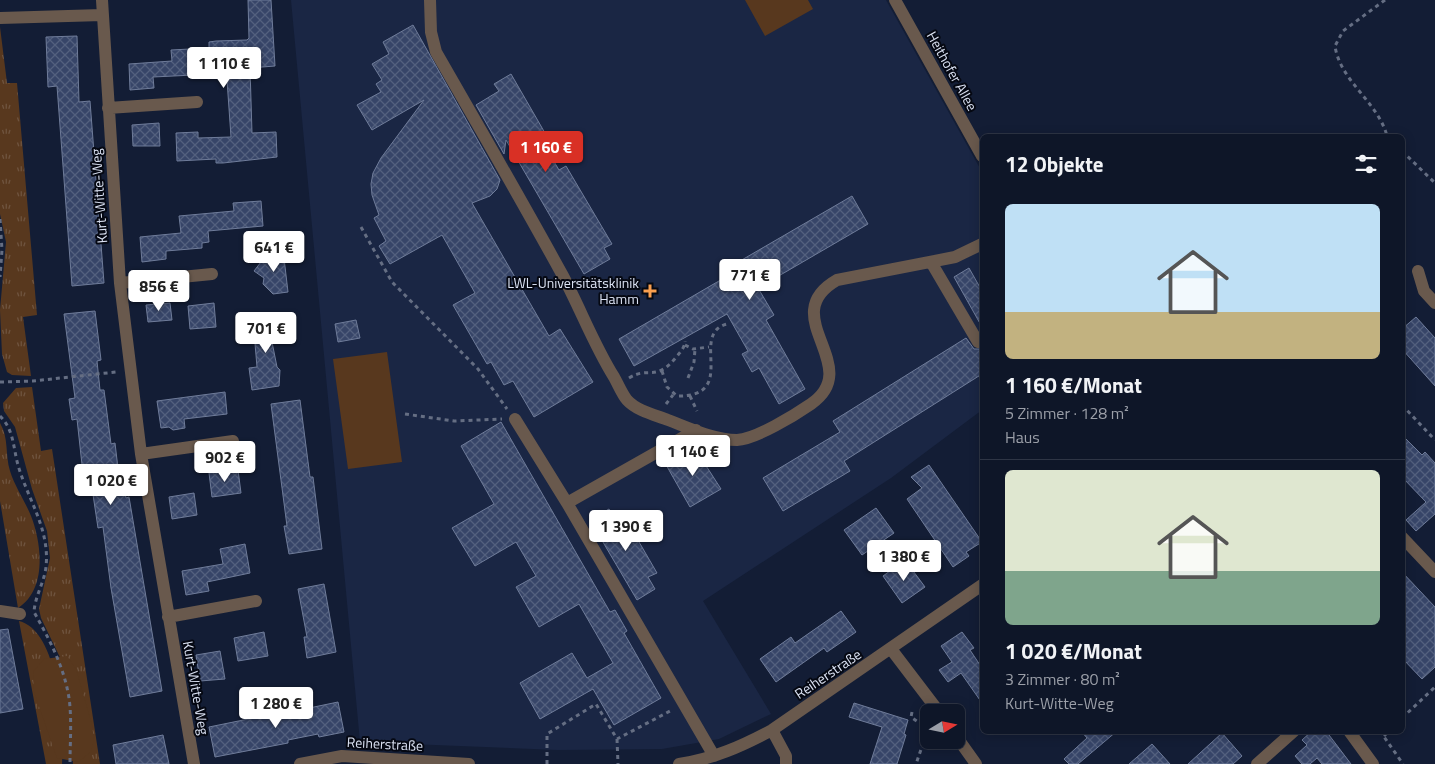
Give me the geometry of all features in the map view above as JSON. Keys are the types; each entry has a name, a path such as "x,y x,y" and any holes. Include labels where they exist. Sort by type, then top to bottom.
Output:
{"street":[{"name":"Kurt-Witte-Weg","path":"102,0 120,283 141,454 194,764"},
{"path":"430,0 431,32 436,52 564,278 590,336 618,385 628,401 641,410 696,430 737,440 754,436 809,405 822,396 829,385 827,355 814,320 814,307 817,295 823,288 837,280 955,257 980,245"},
{"name":"Heithofer Allee","path":"895,0 980,152"},
{"path":"0,18 102,15"},
{"path":"108,108 197,102"},
{"path":"931,262 978,342"},
{"path":"1418,271 1424,291 1435,303"},
{"path":"120,283 212,274"},
{"path":"515,419 567,503 714,756"},
{"path":"567,503 696,430"},
{"path":"141,454 234,441"},
{"path":"1405,540 1435,572"},
{"name":"Reiherstraße","path":"679,764 714,756 742,746 772,730 980,586"},
{"path":"168,617 256,601"},
{"path":"0,611 20,614"},
{"path":"891,649 933,704"},
{"path":"772,730 786,756 786,764"},
{"path":"1257,764 1291,734"},
{"path":"1351,734 1373,764"},
{"path":"965,749 976,764"},
{"name":"Reiherstraße","path":"300,764 342,756 469,764"}],"path":[{"path":"1385,0 1343,31 1335,46 1340,62 1383,122 1386,134"},
{"path":"1405,155 1435,184"},
{"path":"0,219 0,277"},
{"path":"361,228 392,282 478,369 515,419"},
{"path":"662,371 670,393 677,396 690,396 705,388 711,377 710,347 719,328 727,324"},
{"path":"618,385 637,372 662,371 685,343 695,349 710,347"},
{"path":"688,378 694,362 695,349"},
{"path":"0,382 33,381 131,370"},
{"path":"690,396 698,411"},
{"path":"1405,408 1435,440"},
{"path":"405,414 454,421 515,419"},
{"path":"0,416 7,422 13,436 18,465 41,523 46,544 46,568 34,612 57,656 65,678 69,699 70,764"},
{"path":"1405,715 1435,687"},
{"path":"548,764 547,734 596,704 617,739 618,764"},
{"path":"617,739 684,704"},
{"path":"912,712 911,717 928,729 916,764"},
{"path":"1384,736 1403,764"}],"shaded area":[{"name":"LWL-Universitätsklinik Hamm","path":"291,0 886,0 980,168 980,411 891,478 703,601 771,714 719,739 662,749 558,750 360,742"}],"green space":[{"path":"745,0 808,0 813,9 765,36"},
{"path":"0,27 7,83 17,83 37,315 23,317 31,376 12,375 7,372 2,354 0,310 6,242 0,214"},
{"path":"387,352 402,462 348,469 333,359"},
{"path":"32,387 41,451 52,449 100,764 73,764 67,672 41,618 39,609 50,558 47,531 32,489 15,427 4,411 3,403 16,388"},
{"path":"0,423 5,435 10,471 31,516 38,540 40,566 38,578 34,590 18,608 0,501"},
{"path":"19,621 33,629 43,643 51,662 60,706 62,764 46,764"},
{"path":"67,656 76,669 92,725 94,740 91,752 78,762 57,758 34,692 33,672 44,659"}],"building":[{"path":"248,0 271,0 275,66 250,68 252,133 276,132 277,157 223,163 216,163 216,159 177,161 176,133 198,132 198,138 231,137 226,66 194,68 194,75 153,77 154,88 130,90 129,64 172,61 171,50 209,48 209,42 216,41 247,40 249,38"},
{"path":"413,25 500,180 497,189 490,196 472,203 549,336 560,329 593,382 534,417 513,381 504,385 491,362 487,364 453,305 475,293 442,235 390,264 379,246 386,241 374,218 379,215 372,195 373,173 381,158 424,100 372,130 357,105 381,92 376,84 382,80 372,64 389,54 383,42"},
{"path":"77,36 79,102 90,101 104,283 72,286 57,86 48,87 46,37"},
{"path":"511,74 549,140 543,143 559,170 566,166 612,244 604,248 610,259 584,274 506,140 504,154 476,105 499,91 494,84"},
{"path":"159,123 160,146 133,146 132,125"},
{"path":"852,196 868,224 758,288 774,315 766,320 805,389 779,404 759,368 752,372 742,354 748,351 727,314 634,366 619,339 743,267 740,261"},
{"path":"261,201 263,226 208,231 209,242 202,243 202,248 166,251 166,259 142,262 140,237 181,233 179,216 234,211 233,203"},
{"path":"271,249 284,258 288,292 273,294 263,284 264,278 254,271"},
{"path":"969,268 980,287 980,323 954,277"},
{"path":"170,303 172,320 148,322 146,305"},
{"path":"214,303 216,327 190,329 188,306"},
{"path":"95,311 101,360 97,361 100,390 104,390 111,444 115,443 121,494 125,493 126,498 129,497 162,691 130,697 111,588 103,527 98,528 91,481 89,481 88,473 83,474 77,419 72,420 69,399 75,398 64,314"},
{"path":"1416,317 1435,338 1435,386 1405,352 1405,326"},
{"path":"280,318 282,341 272,342 277,367 280,370 279,386 252,390 249,368 257,367 253,320"},
{"path":"356,320 360,338 338,342 335,324"},
{"path":"966,338 974,349 980,349 980,375 844,461 850,471 783,511 763,478 840,432 833,421"},
{"path":"225,392 227,414 184,419 185,428 173,430 169,427 161,428 157,401"},
{"path":"300,400 310,477 313,477 322,549 289,554 284,526 287,526 271,404"},
{"path":"501,422 610,612 615,610 627,631 624,633 661,698 614,725 593,689 540,719 520,683 572,653 587,678 613,663 579,604 539,627 516,587 536,576 516,542 475,566 452,528 494,504 461,446"},
{"path":"1405,438 1422,455 1425,452 1435,463 1435,514 1416,531 1406,520 1426,502 1405,480"},
{"path":"694,447 721,489 690,507 665,463"},
{"path":"929,465 980,539 980,543 966,552 969,556 953,567 907,499 922,488 911,477"},
{"path":"238,470 241,493 212,497 209,473"},
{"path":"194,493 197,515 172,519 169,497"},
{"path":"876,508 894,533 862,555 844,530"},
{"path":"609,509 616,520 624,516 657,573 648,577 655,589 637,600 590,520"},
{"path":"245,544 250,573 207,582 209,591 186,595 182,571 223,564 220,549"},
{"path":"905,560 925,587 902,603 883,576"},
{"path":"1405,575 1435,607 1435,667 1422,679 1405,661"},
{"path":"324,584 336,652 307,658 304,637 307,637 298,589"},
{"path":"841,611 856,632 827,652 824,648 776,682 760,659 791,637 795,643"},
{"path":"8,629 23,709 0,713 0,630"},
{"path":"264,632 268,656 238,661 234,638"},
{"path":"962,632 974,648 970,650 980,665 980,700 961,673 948,682 939,670 952,662 941,646"},
{"path":"220,651 225,679 200,681 196,655"},
{"path":"338,702 344,732 319,737 318,734 288,740 288,743 215,757 209,727 263,716 262,713 289,708 290,712"},
{"path":"854,703 908,720 904,734 906,735 897,764 870,764 882,727 849,717"},
{"path":"1084,734 1113,734 1078,764 1069,764 1064,759 1087,738"},
{"path":"1221,734 1242,756 1233,764 1188,764"},
{"path":"1309,734 1328,734 1351,764 1322,764 1317,758 1310,764 1302,764 1295,756 1307,745 1302,740"},
{"path":"163,735 169,764 116,764 113,745"},
{"path":"1152,744 1170,764 1129,764"}],"place":[{"name":"LWL-Universitätsklinik Hamm","path":"650,291"}]}
